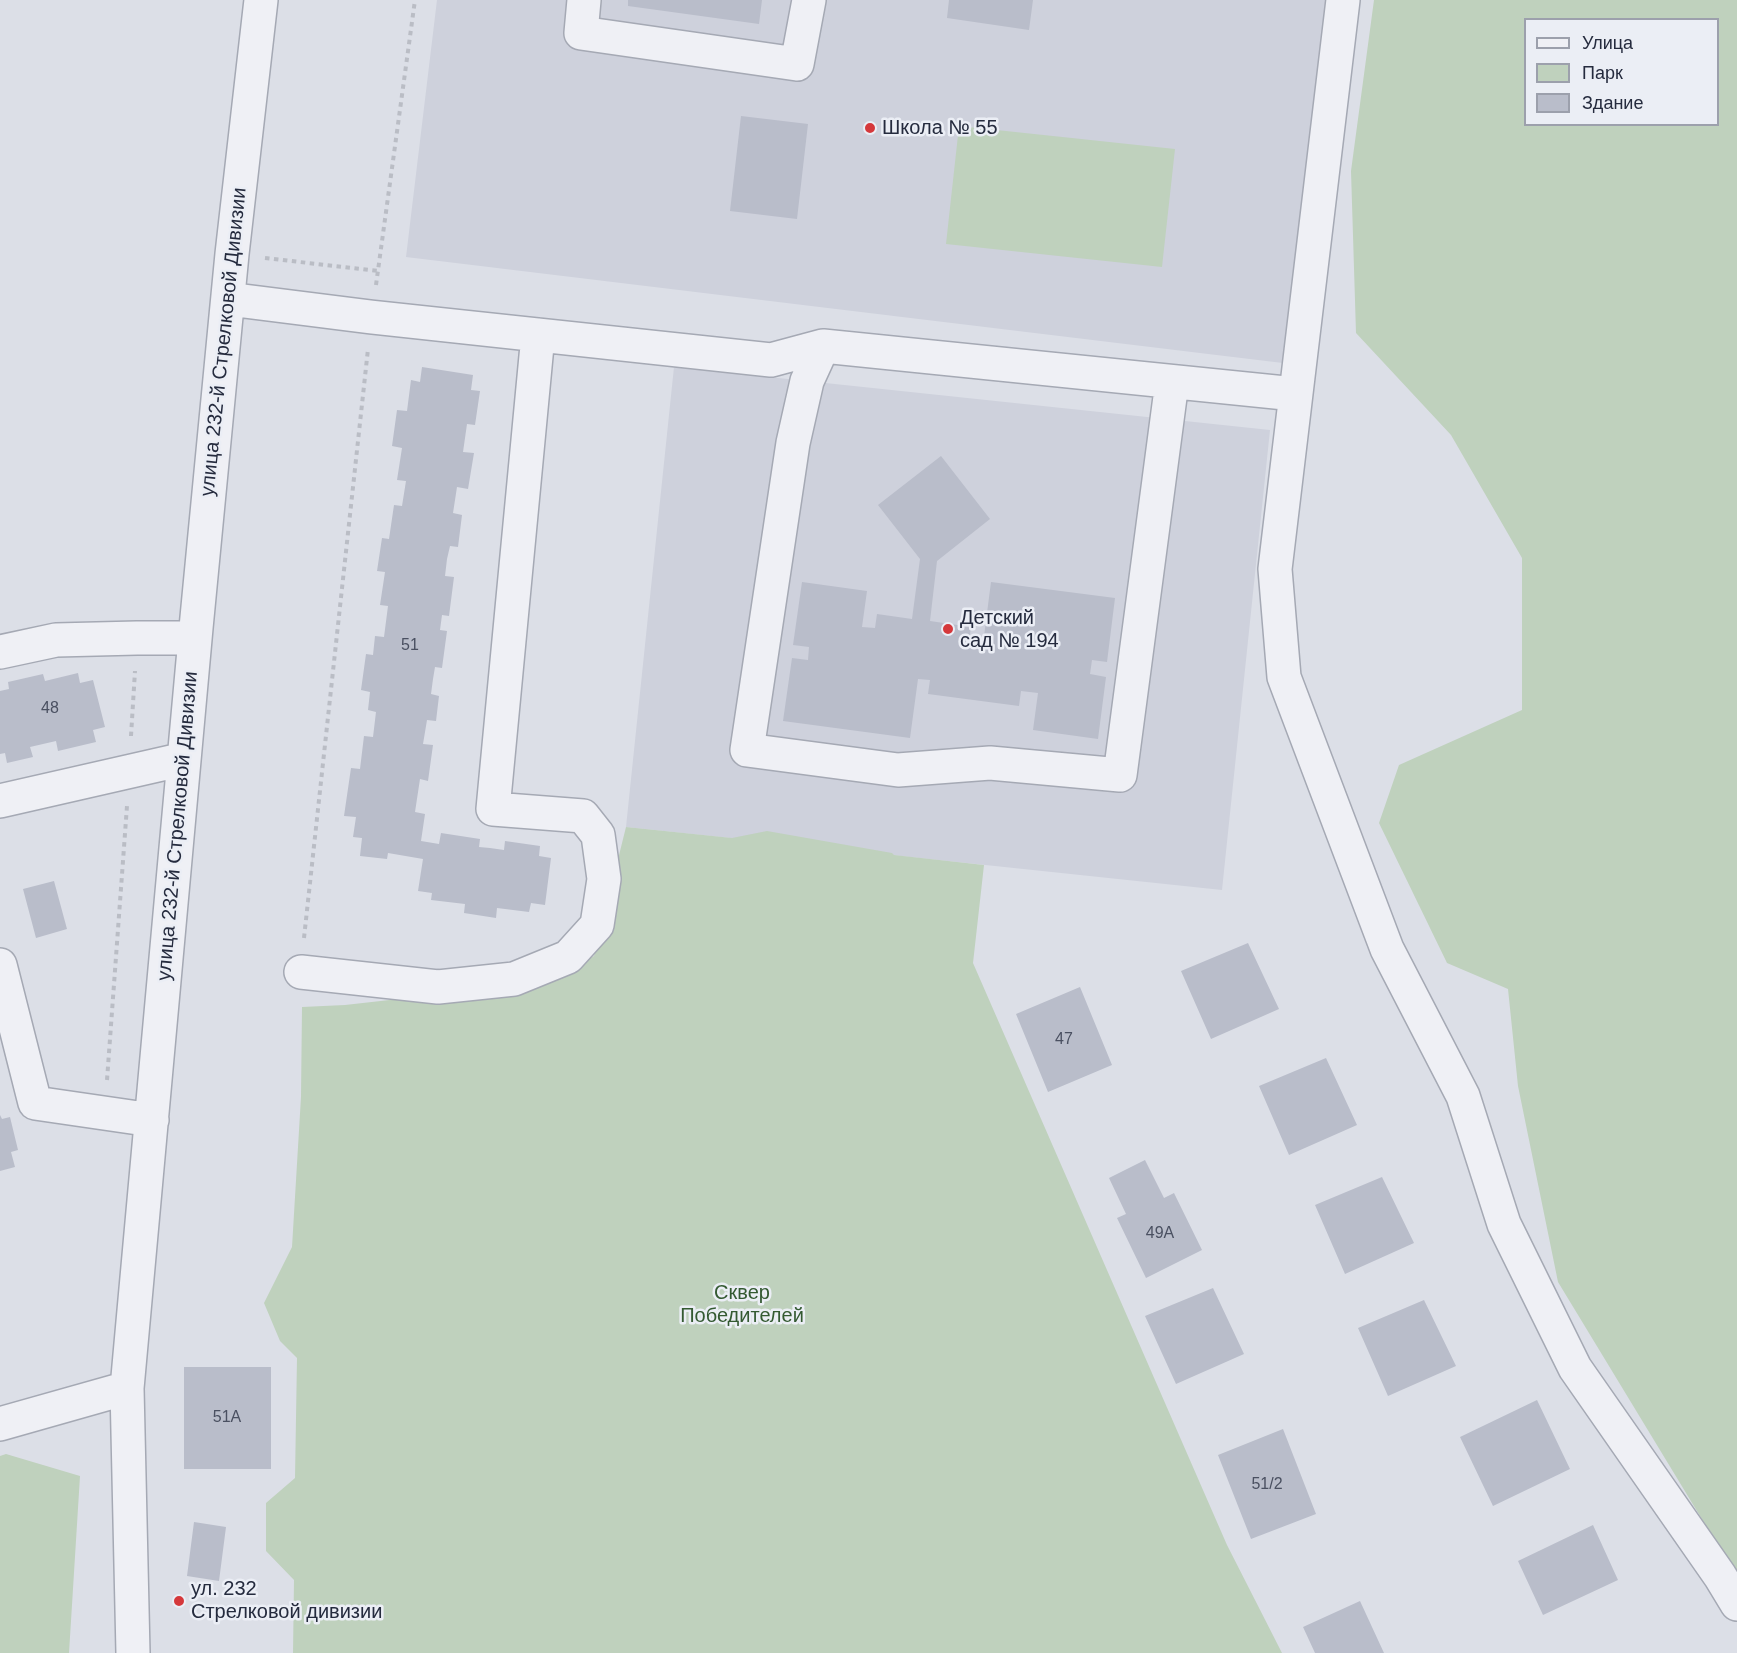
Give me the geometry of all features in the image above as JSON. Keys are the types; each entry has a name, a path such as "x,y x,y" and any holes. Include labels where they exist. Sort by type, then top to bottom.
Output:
{"street":[{"name":"улица 232-й Стрелковой Дивизии","path":"133,1653 127,1388 232,254 261,0"},
{"path":"584,0 581,33 797,63 809,0"},
{"path":"1343,0 1275,569 1284,677 1387,950 1463,1096 1504,1224 1575,1368 1720,1576 1737,1604"},
{"path":"228,299 371,317 771,360 823,346 1295,394"},
{"path":"301,972 438,987 513,979 568,957 597,925 604,879 598,835 583,816 493,808 538,335"},
{"path":"823,346 807,381 793,443 747,750 898,770 990,764 1120,775 1172,382"},
{"path":"0,652 56,640 195,638"},
{"path":"0,801 184,759"},
{"path":"0,965 35,1103 152,1120"},
{"path":"0,1425 127,1388"}],"path":[{"path":"301,972 371,317 415,0"},
{"path":"232,254 378,271"},
{"path":"105,1113 137,638"}],"shaded area":[{"name":"Школа № 55","path":"437,0 1333,0 1291,364 406,257"},
{"name":"Детский сад № 194","path":"674,367 1270,430 1222,890 626,827"}],"green space":[{"path":"1374,0 1737,0 1737,1577 1558,1282 1518,1086 1508,989 1447,963 1379,823 1399,765 1522,710 1522,558 1451,435 1356,333 1351,171"},
{"path":"959,126 1175,149 1162,267 946,244"},
{"name":"Сквер Победителей","path":"626,827 732,838 767,831 894,855 984,865 973,963 1227,1545 1282,1653 293,1653 294,1580 266,1551 266,1503 295,1478 297,1358 280,1341 264,1303 292,1247 301,1097 302,1007 345,1005 541,983 594,956"},
{"path":"6,1454 80,1476 69,1653 0,1653 0,1456"}],"building":[{"path":"628,0 762,0 759,24 628,6"},
{"path":"949,0 1033,0 1029,30 947,18"},
{"path":"741,116 808,124 797,219 730,211"},
{"path":"422,367 473,375 471,390 480,391 475,425 467,424 463,452 474,453 468,489 457,487 453,513 462,515 458,547 450,546 447,559 445,576 454,577 449,616 442,615 440,630 447,631 442,668 435,667 431,694 439,696 436,721 427,720 423,744 433,745 428,781 420,779 415,812 425,814 421,841 439,844 441,833 480,839 479,847 504,850 505,841 540,846 539,856 551,858 545,905 531,903 529,912 497,908 496,918 464,913 465,904 431,900 432,893 418,891 423,859 388,853 387,859 360,856 362,838 353,837 356,817 344,816 351,768 360,769 364,736 373,737 376,712 368,710 370,692 361,690 366,654 373,655 375,636 384,637 388,606 380,605 385,572 377,571 382,538 389,539 394,505 402,506 406,481 397,480 402,448 392,446 397,410 407,411 411,380 420,382"},
{"path":"941,456 990,519 937,561 930,621 971,627 969,642 983,644 991,582 1115,598 1107,662 1092,660 1090,674 1106,677 1098,739 1033,730 1038,693 1021,691 1019,706 928,694 930,680 918,679 910,738 783,721 792,658 808,660 809,647 793,645 802,582 867,591 862,627 875,628 877,614 912,619 920,559 878,505"},
{"path":"78,673 80,683 93,680 105,727 93,730 96,742 58,751 56,741 30,747 33,757 7,763 5,753 0,754 0,691 9,689 8,682 43,674 45,681"},
{"path":"54,881 67,929 36,938 23,889"},
{"path":"1248,943 1279,1009 1211,1039 1181,971"},
{"path":"1080,987 1112,1065 1048,1092 1016,1014"},
{"path":"1326,1058 1357,1125 1289,1155 1259,1086"},
{"path":"0,1115 2,1119 10,1117 18,1150 11,1152 15,1167 0,1171"},
{"path":"1145,1160 1164,1198 1174,1193 1202,1250 1146,1278 1117,1218 1126,1214 1109,1178"},
{"path":"1382,1177 1414,1243 1345,1274 1315,1205"},
{"path":"1213,1288 1244,1354 1176,1384 1145,1316"},
{"path":"1424,1300 1456,1366 1388,1396 1358,1328"},
{"path":"184,1367 271,1367 271,1469 184,1469"},
{"path":"1537,1400 1570,1469 1493,1506 1460,1437"},
{"path":"1283,1429 1316,1514 1251,1539 1218,1455"},
{"path":"194,1522 226,1527 219,1581 187,1576"},
{"path":"1593,1525 1618,1580 1543,1615 1518,1561"},
{"path":"1360,1601 1384,1653 1315,1653 1303,1627"}],"place":[{"name":"Школа № 55","path":"870,128"},
{"name":"Детский сад № 194","path":"948,629"},
{"name":"ул. 232 Стрелковой дивизии","path":"179,1601"}]}
